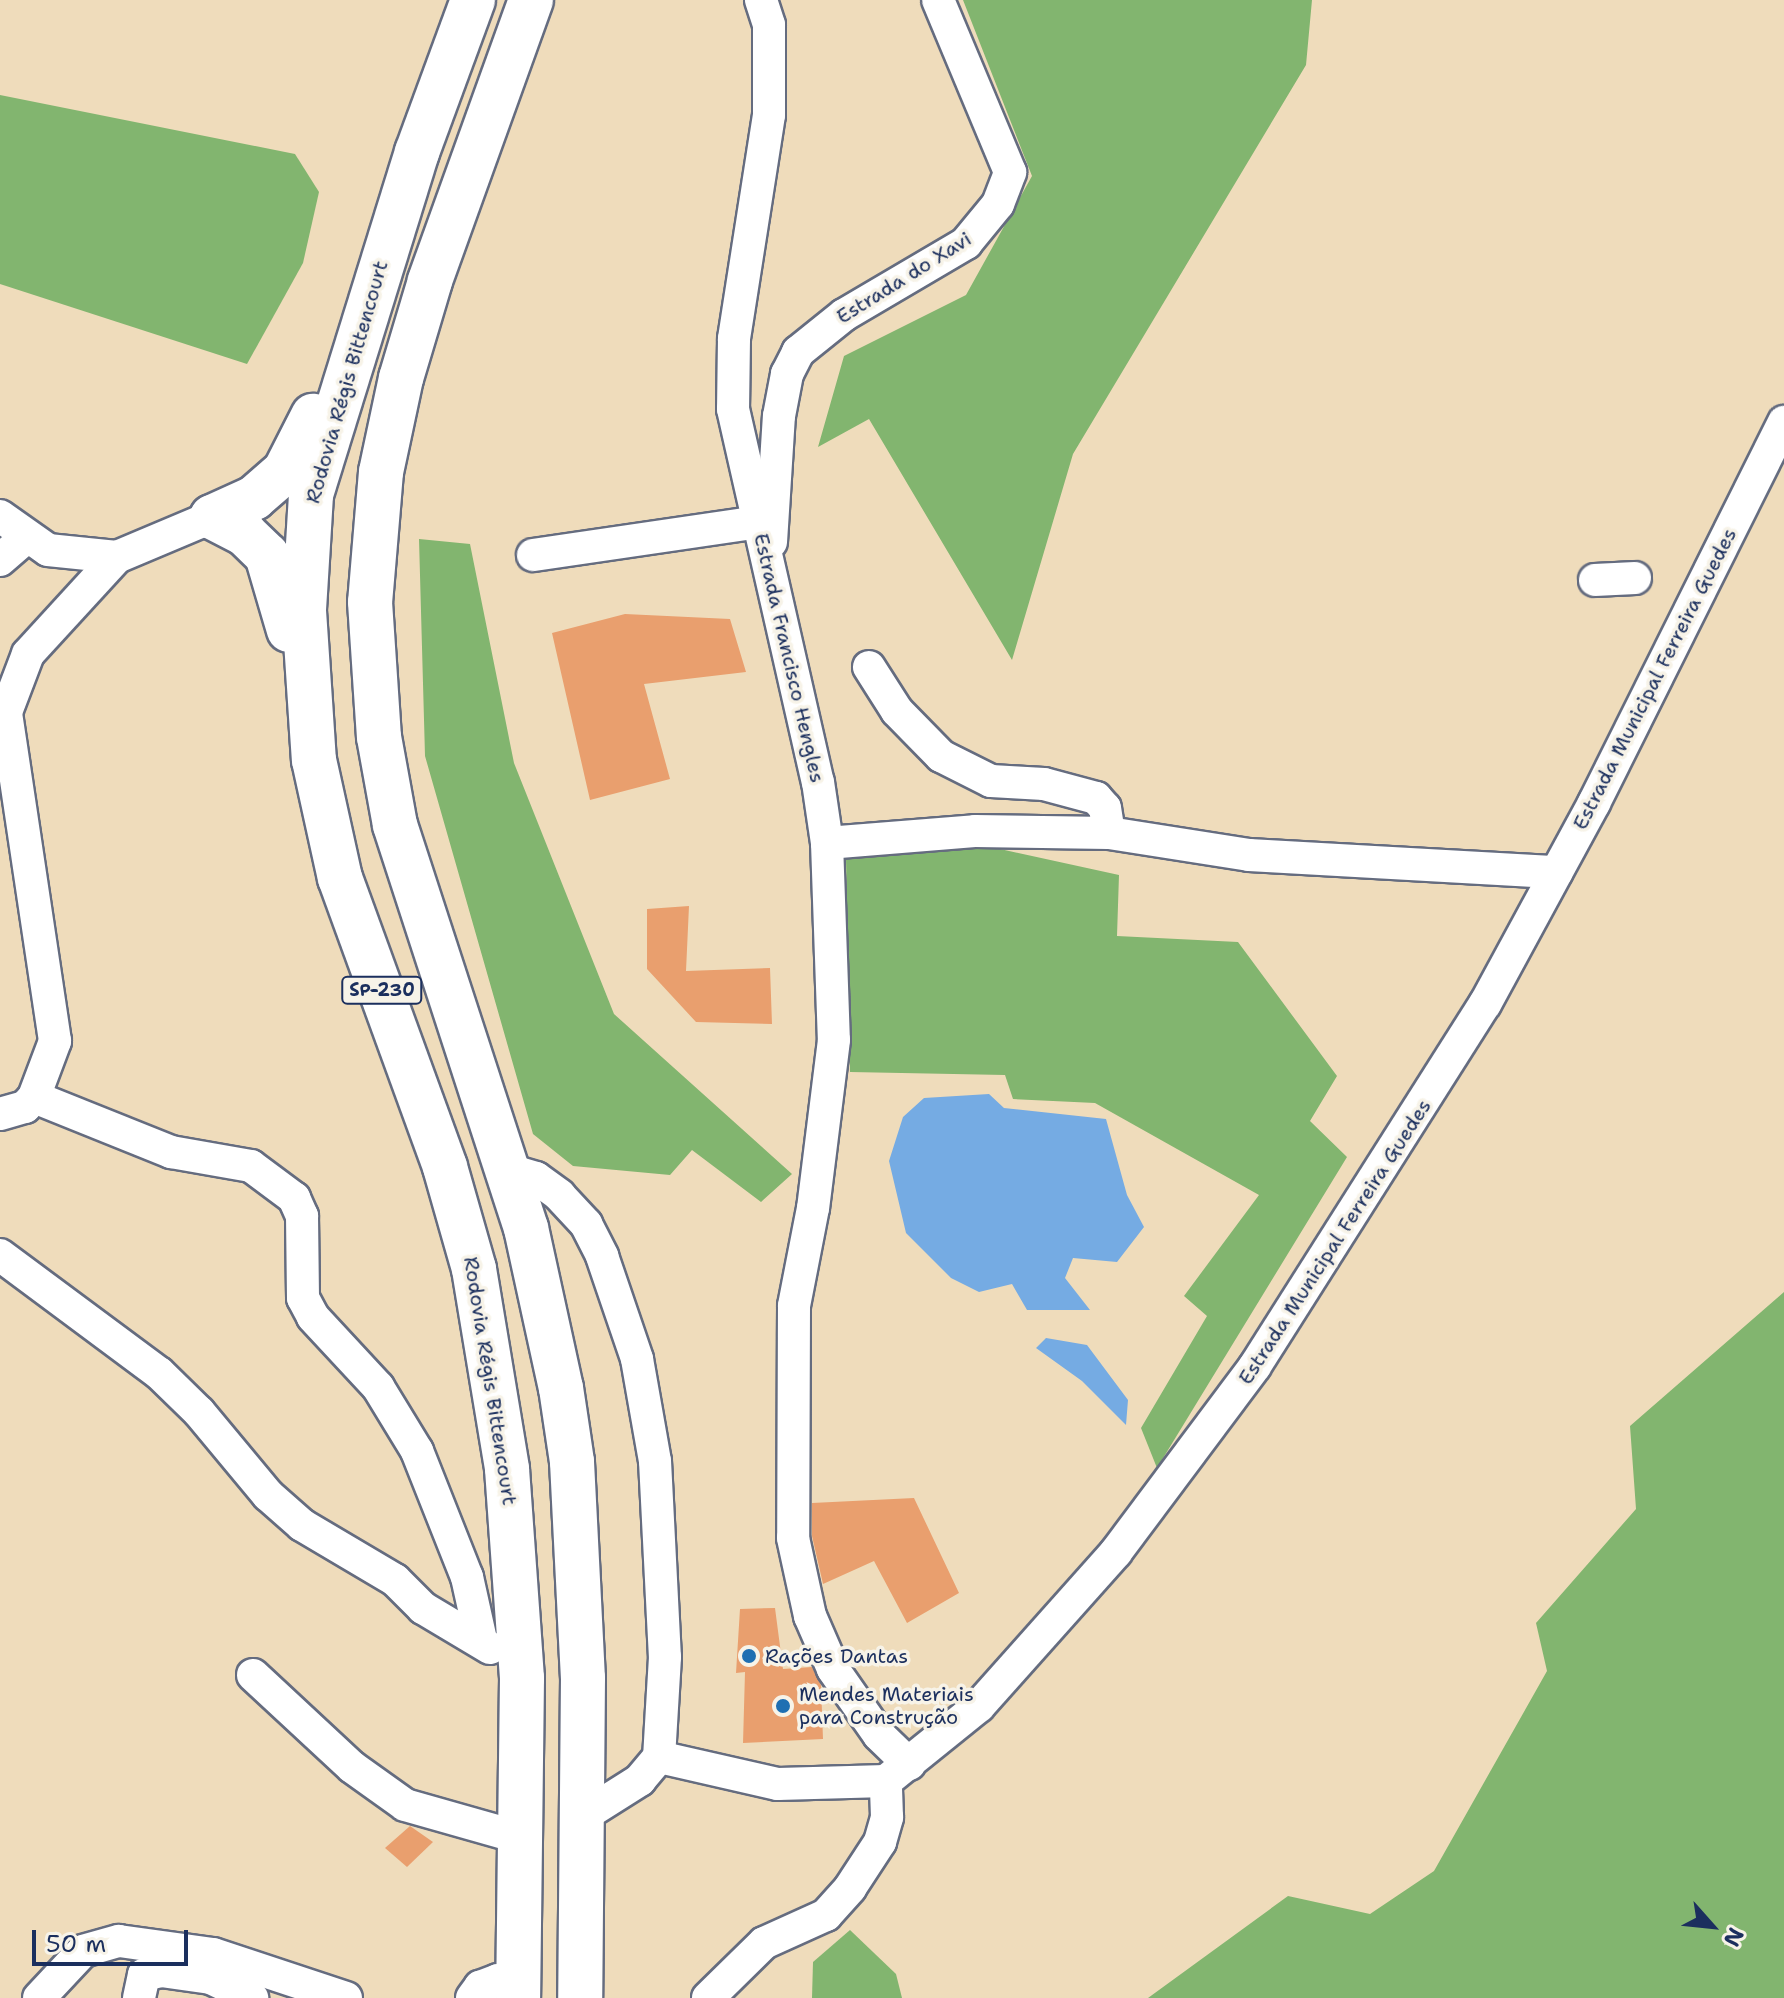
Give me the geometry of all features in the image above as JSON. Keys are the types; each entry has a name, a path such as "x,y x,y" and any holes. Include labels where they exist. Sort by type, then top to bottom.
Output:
{"highway":[{"name":"Rodovia Régis Bittencourt","path":"473,0 417,152 311,495 304,611 313,746 340,878 445,1167 474,1269 509,1484 522,1678 518,1992"},
{"name":"SP-230","path":"531,0 430,281 401,378 381,472 371,559 379,737 395,825 526,1228 572,1462 583,1678 582,1995"},
{"path":"212,517 254,498 275,480 307,434 374,227 417,152"},
{"path":"212,517 245,534 274,568 313,746"}],"street":[{"name":"Estrada Francisco Hengles","path":"761,0 769,25 769,115 734,339 733,395 758,522 806,713 827,843 834,1040 794,1306 793,1538 810,1616 833,1669 879,1735 898,1772"},
{"name":"Estrada do Xavi","path":"770,561 779,416 787,374 798,352 844,315 966,243 998,204 1010,172 938,0"},
{"name":"Estrada Municipal Ferreira Guedes","path":"898,1772 979,1706 1171,1483 1255,1366 1415,1121 1557,872 1784,422"},
{"path":"0,516 25,538 57,552 117,557"},
{"path":"0,1114 25,1107 34,1097 54,1052 55,1020 6,712 28,654 117,557 212,517"},
{"path":"533,555 758,522"},
{"path":"0,560 25,538"},
{"path":"1595,580 1635,578"},
{"path":"869,667 897,711 941,756 991,781 1044,784 1096,798 1105,808 1109,833"},
{"path":"827,843 975,831 1109,833 1237,854 1557,872"},
{"path":"34,1097 171,1152 251,1166 294,1198 302,1216 303,1298 313,1317 378,1387 417,1451 467,1577 481,1640"},
{"path":"505,1169 536,1178 586,1224 602,1256 637,1359 655,1461 665,1700 659,1757 640,1780 583,1816"},
{"path":"0,1255 159,1373 199,1412 268,1495 302,1525 395,1580 423,1608 481,1640 522,1678"},
{"path":"253,1675 352,1767 405,1805 522,1838"},
{"path":"659,1757 778,1784 898,1772 880,1842 850,1888 826,1915 764,1943 708,1998"},
{"path":"39,1998 83,1951 119,1941 213,1954 346,1998"},
{"path":"139,1998 144,1975 161,1971 211,1978 252,1998"},
{"path":"472,1998 480,1987 498,1980 518,1992"}],"green space":[{"path":"963,0 1312,0 1306,65 1073,454 1012,660 869,419 818,447 844,356 966,295 1032,176"},
{"path":"0,95 295,154 319,192 303,263 247,364 0,284"},
{"path":"419,539 470,544 514,763 614,1014 792,1174 761,1202 692,1150 670,1175 573,1166 533,1134 425,756"},
{"path":"991,847 1119,875 1117,936 1238,942 1337,1076 1310,1121 1347,1157 1157,1468 1141,1428 1207,1316 1184,1296 1259,1195 1095,1103 1013,1099 1005,1075 850,1072 846,859"},
{"path":"1784,1292 1784,1998 1148,1998 1288,1896 1370,1914 1434,1871 1547,1671 1536,1623 1636,1509 1630,1426"},
{"path":"850,1930 896,1974 902,1998 812,1998 813,1962"}],"water":[{"path":"989,1094 1004,1108 1106,1119 1127,1195 1144,1227 1117,1262 1073,1258 1065,1278 1090,1310 1027,1310 1012,1284 979,1292 951,1278 906,1233 889,1161 903,1117 924,1098"},
{"path":"1046,1338 1087,1345 1128,1400 1126,1425 1082,1381 1036,1348"}],"building":[{"path":"625,614 730,619 746,672 644,684 670,779 590,800 552,633"},
{"path":"689,906 686,971 770,968 772,1024 696,1022 647,969 647,909"},
{"path":"914,1498 959,1593 907,1623 874,1561 823,1584 812,1536 812,1503"},
{"path":"775,1608 783,1669 812,1667 821,1685 823,1739 743,1743 745,1672 736,1673 740,1609"},
{"path":"410,1826 433,1842 407,1867 385,1848"}],"place":[{"name":"Rações Dantas","path":"749,1656"},
{"name":"Mendes Materiais para Construção","path":"783,1706"}]}
